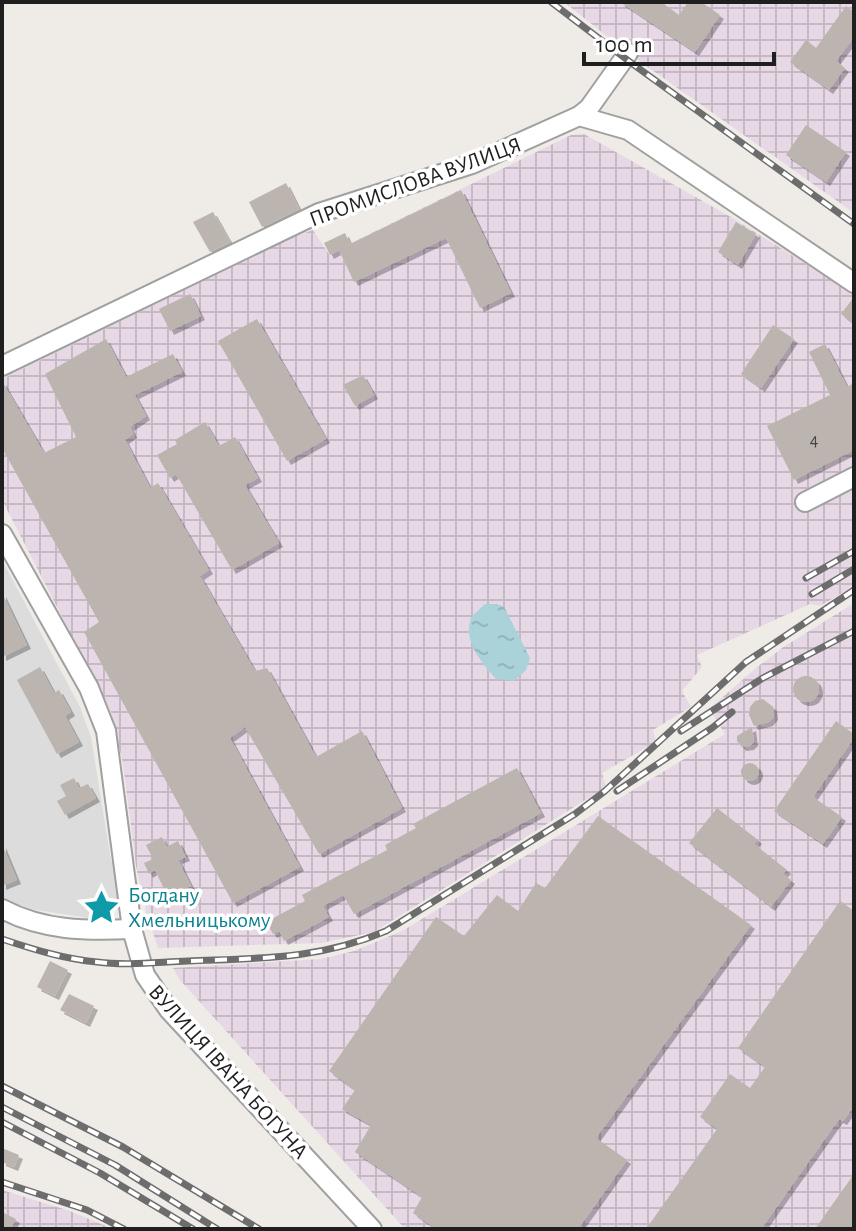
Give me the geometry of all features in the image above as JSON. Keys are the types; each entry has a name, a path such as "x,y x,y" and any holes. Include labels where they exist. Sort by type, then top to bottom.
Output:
{"street":[{"path":"579,116 589,108 628,53"},
{"path":"579,116 628,130 854,283"},
{"name":"ПРОМИСЛОВА ВУЛИЦЯ","path":"2,366 319,213 472,164 579,116"},
{"path":"805,502 854,477"},
{"name":"ВУЛИЦЯ ІВАНА БОГУНА","path":"2,534 89,688 106,731 132,929 145,975 169,1010 372,1229"},
{"path":"2,909 27,922 64,929 132,929"}],"shaded area":[{"path":"564,2 854,2 854,213 628,53"},
{"path":"584,134 731,217 854,294 854,586 820,606 810,604 697,655 702,667 682,691 691,707 653,730 656,742 602,773 606,787 374,932 321,943 158,948 136,866 123,764 111,712 2,500 2,379 291,238 313,230 329,254 571,135"},
{"path":"2,560 80,707 91,737 111,861 119,887 115,911 102,920 36,910 2,899"},
{"path":"854,603 854,1229 405,1229 179,979 173,968 320,959 354,951 404,930 725,734 709,709 782,648"},
{"path":"2,1190 70,1211 113,1229 2,1229"}],"water":[{"path":"485,604 504,607 530,658 526,670 514,681 496,679 472,644 469,636 471,619"}],"building":[{"path":"620,2 661,2 679,15 688,2 701,2 720,15 695,52"},
{"path":"846,6 854,12 854,37 836,61 845,68 829,90 790,62 806,40 816,48"},
{"path":"806,125 846,152 826,182 786,155"},
{"path":"286,183 299,209 262,227 249,202"},
{"path":"461,190 511,293 480,308 446,238 354,282 339,250 330,255 324,243 345,233 350,244"},
{"path":"213,212 230,242 210,252 193,222"},
{"path":"736,222 756,234 738,265 718,252"},
{"path":"190,294 201,316 170,331 159,309"},
{"path":"854,297 854,324 841,314"},
{"path":"257,319 326,439 287,461 218,341"},
{"path":"773,325 794,339 761,388 741,374"},
{"path":"106,339 126,377 173,354 182,372 135,395 146,416 130,427 133,434 125,440 150,488 158,483 209,570 200,576 255,671 267,668 316,757 362,731 402,808 319,854 245,727 230,738 300,867 233,903 84,632 99,622 2,448 2,381 44,453 76,437 45,374"},
{"path":"825,344 847,387 854,383 854,450 794,480 767,426 830,395 809,352"},
{"path":"363,375 374,395 355,406 343,385"},
{"path":"205,422 219,446 235,437 258,478 245,485 279,543 232,570 176,474 170,478 157,455"},
{"path":"2,593 27,645 2,657"},
{"path":"40,667 54,693 59,690 71,712 65,716 79,742 57,754 17,680"},
{"path":"806,676 815,680 819,689 815,698 806,702 797,698 793,689 797,680"},
{"path":"763,699 773,707 774,716 769,722 754,726 749,715 750,707 755,701"},
{"path":"836,721 854,734 854,738 813,797 842,817 823,844 774,811"},
{"path":"752,727 754,742 742,747 737,736"},
{"path":"750,763 759,772 750,781 741,772"},
{"path":"517,768 541,813 354,914 343,895 323,906 329,917 284,941 279,931 273,934 266,922 305,901 302,895 387,850 385,845 416,828 413,824"},
{"path":"74,778 79,788 88,784 96,798 65,815 57,801 66,796 60,785"},
{"path":"717,808 758,840 754,844 787,870 783,874 791,880 771,907 689,843"},
{"path":"598,816 751,925 596,1138 627,1160 578,1229 436,1229 413,1213 422,1197 355,1152 371,1125 342,1109 355,1090 329,1071 436,917 464,936 497,895 518,911 536,883 545,888"},
{"path":"162,837 166,847 178,841 186,857 178,860 191,886 168,897 155,870 149,874 144,863 153,859 146,845"},
{"path":"2,844 17,880 2,886"},
{"path":"840,901 854,911 854,1106 843,1121 839,1119 761,1229 646,1229 717,1129 700,1117 730,1074 750,1088 765,1067 738,1048"},
{"path":"50,961 68,970 55,996 37,987"},
{"path":"69,994 94,1006 86,1023 60,1010"},
{"path":"2,1148 19,1155 14,1167 2,1162"},
{"path":"854,1174 854,1225 851,1229 815,1229"},
{"path":"2,1212 16,1219 10,1229 2,1229"}],"railway":[{"path":"551,2 854,224"},
{"path":"806,578 854,551"},
{"path":"812,594 854,569"},
{"path":"2,939 72,959 131,964 288,956 336,948 386,931 575,814 605,791 746,662 854,590"},
{"path":"681,731 763,678 854,631"},
{"path":"617,791 732,712"},
{"path":"2,1086 123,1147 259,1229"},
{"path":"2,1107 115,1165 217,1229"},
{"path":"2,1122 100,1173 193,1229"},
{"path":"2,1182 87,1210 124,1229"}],"place":[{"name":"Богдану Хмельницькому","path":"102,907"}]}
